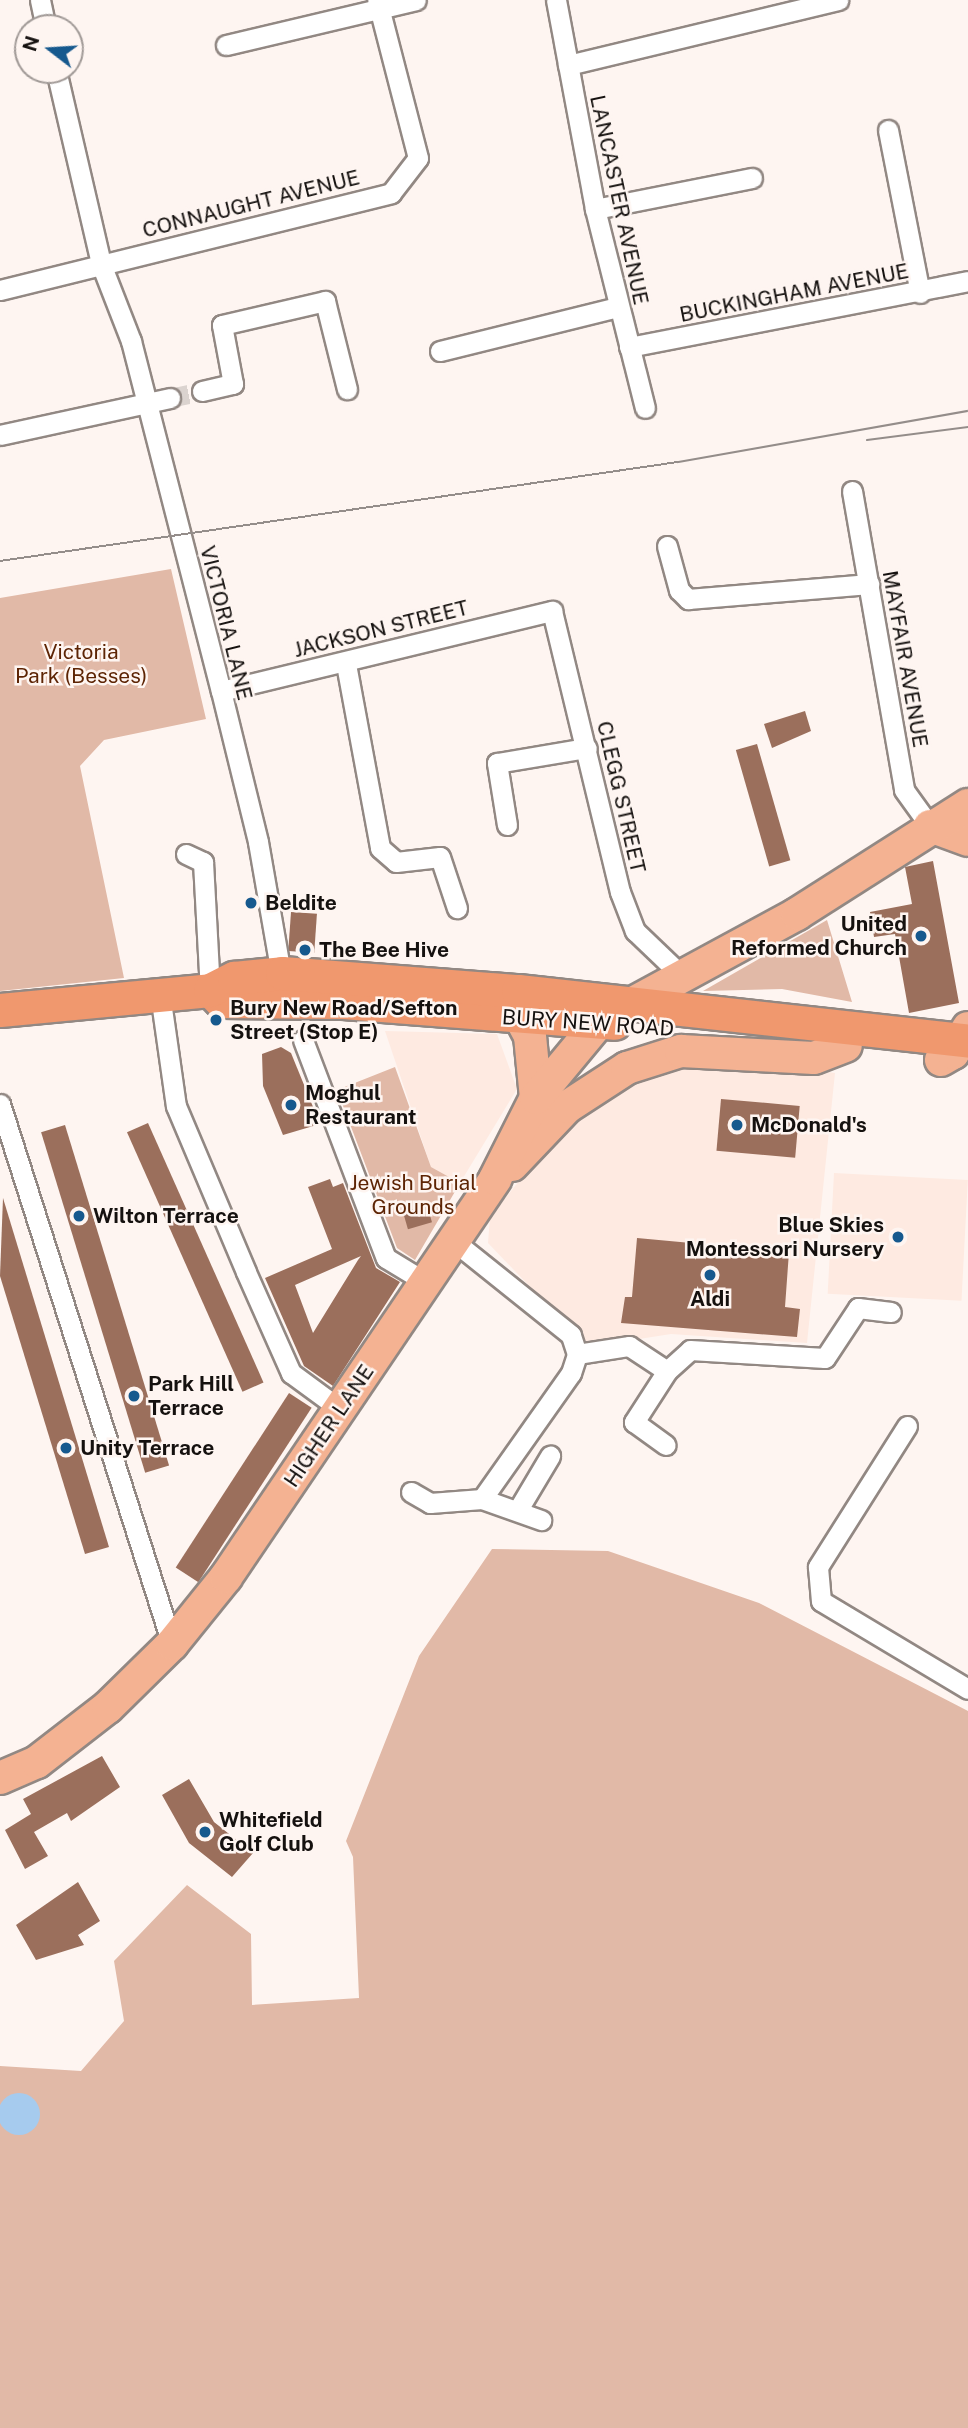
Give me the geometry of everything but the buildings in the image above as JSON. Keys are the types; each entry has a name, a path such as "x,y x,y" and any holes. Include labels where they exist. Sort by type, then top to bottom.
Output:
{"highway":[{"name":"BURY NEW ROAD","path":"0,1010 210,990 234,978 521,1019 610,1013 846,1046 962,1046"},
{"name":"BURY NEW ROAD","path":"282,986 962,1046"}],"main road":[{"path":"610,1013 797,914 968,805"},
{"path":"930,827 968,840"},
{"name":"HIGHER LANE","path":"0,1778 37,1762 100,1713 172,1644 226,1577 451,1239 495,1179 537,1098 610,1013"},
{"path":"521,1019 530,1036 537,1098"},
{"path":"495,1179 567,1107 627,1068 681,1051 814,1058 846,1046"}],"street":[{"path":"226,45 378,5 416,0"},
{"name":"LANCASTER AVENUE","path":"556,0 595,209 645,408"},
{"path":"568,65 838,0"},
{"name":"CONNAUGHT AVENUE","path":"0,290 391,193 407,179 418,158 378,5"},
{"name":"VICTORIA LANE","path":"59,84 101,264 146,403 221,691 282,986"},
{"path":"888,130 920,293"},
{"path":"595,209 752,178"},
{"name":"BUCKINGHAM AVENUE","path":"629,347 920,293 968,281"},
{"path":"202,391 233,384 222,325 325,301 347,389"},
{"path":"440,351 618,307"},
{"path":"0,435 170,398"},
{"name":"MAYFAIR AVENUE","path":"852,491 904,790 930,827"},
{"path":"667,546 676,583 688,598 869,584"},
{"name":"JACKSON STREET","path":"221,691 346,664 552,611"},
{"name":"CLEGG STREET","path":"552,611 635,931 680,974"},
{"path":"346,664 380,848 396,862 440,857 457,908"},
{"path":"507,825 497,763 587,748"},
{"path":"187,854 203,862 210,990"},
{"path":"160,993 176,1106 290,1373 340,1409"},
{"path":"303,1040 320,1059 386,1258 424,1281"},
{"path":"0,1104 172,1644"},
{"path":"451,1239 571,1335 578,1354 571,1373 482,1499"},
{"path":"666,1445 634,1422 667,1371 690,1350 825,1358 858,1308 891,1312"},
{"path":"578,1354 629,1346 667,1371"},
{"path":"906,1426 818,1567 818,1592 838,1617 968,1689"},
{"path":"519,1508 550,1457"},
{"path":"411,1492 430,1503 482,1499 519,1508 541,1520"}],"shaded area":[{"path":"385,1031 497,1034 517,1089 460,1183 431,1167"},
{"path":"719,1056 835,1073 807,1343 671,1334 588,1347 488,1243 490,1217 569,1119 642,1070"},
{"name":"Blue Skies Montessori Nursery","path":"834,1173 968,1180 961,1301 828,1294"}],"green space":[{"name":"Victoria Park (Besses)","path":"171,569 206,719 104,740 80,766 124,978 0,991 0,598"},
{"path":"827,920 852,1002 782,989 703,991"},
{"name":"Jewish Burial Grounds","path":"395,1067 431,1167 460,1183 415,1260 397,1248 337,1090"},
{"name":"Whitefield Golf Club","path":"492,1549 608,1551 759,1603 968,1711 968,2428 0,2428 0,2066 81,2071 124,2021 114,1961 187,1885 251,1934 252,2005 359,1998 353,1857 346,1841 419,1656"}],"water":[{"path":"19,2093 34,2099 40,2114 34,2129 19,2135 4,2129 -2,2114 4,2099"}],"tunnel":[{"path":"170,398 202,391"}],"tram line":[{"path":"0,561 678,462 968,411"},
{"path":"867,440 968,427"}],"place":[{"name":"Beldite","path":"251,903"},
{"name":"United Reformed Church","path":"921,936"},
{"name":"The Bee Hive","path":"305,950"},
{"name":"Bury New Road/Sefton Street (Stop E)","path":"216,1020"},
{"name":"Moghul Restaurant","path":"291,1105"},
{"name":"McDonald's","path":"737,1125"},
{"name":"Wilton Terrace","path":"79,1216"},
{"name":"Blue Skies Montessori Nursery","path":"898,1237"},
{"name":"Aldi","path":"710,1275"},
{"name":"Park Hill Terrace","path":"134,1396"},
{"name":"Unity Terrace","path":"66,1448"},
{"name":"Whitefield Golf Club","path":"205,1832"}]}
